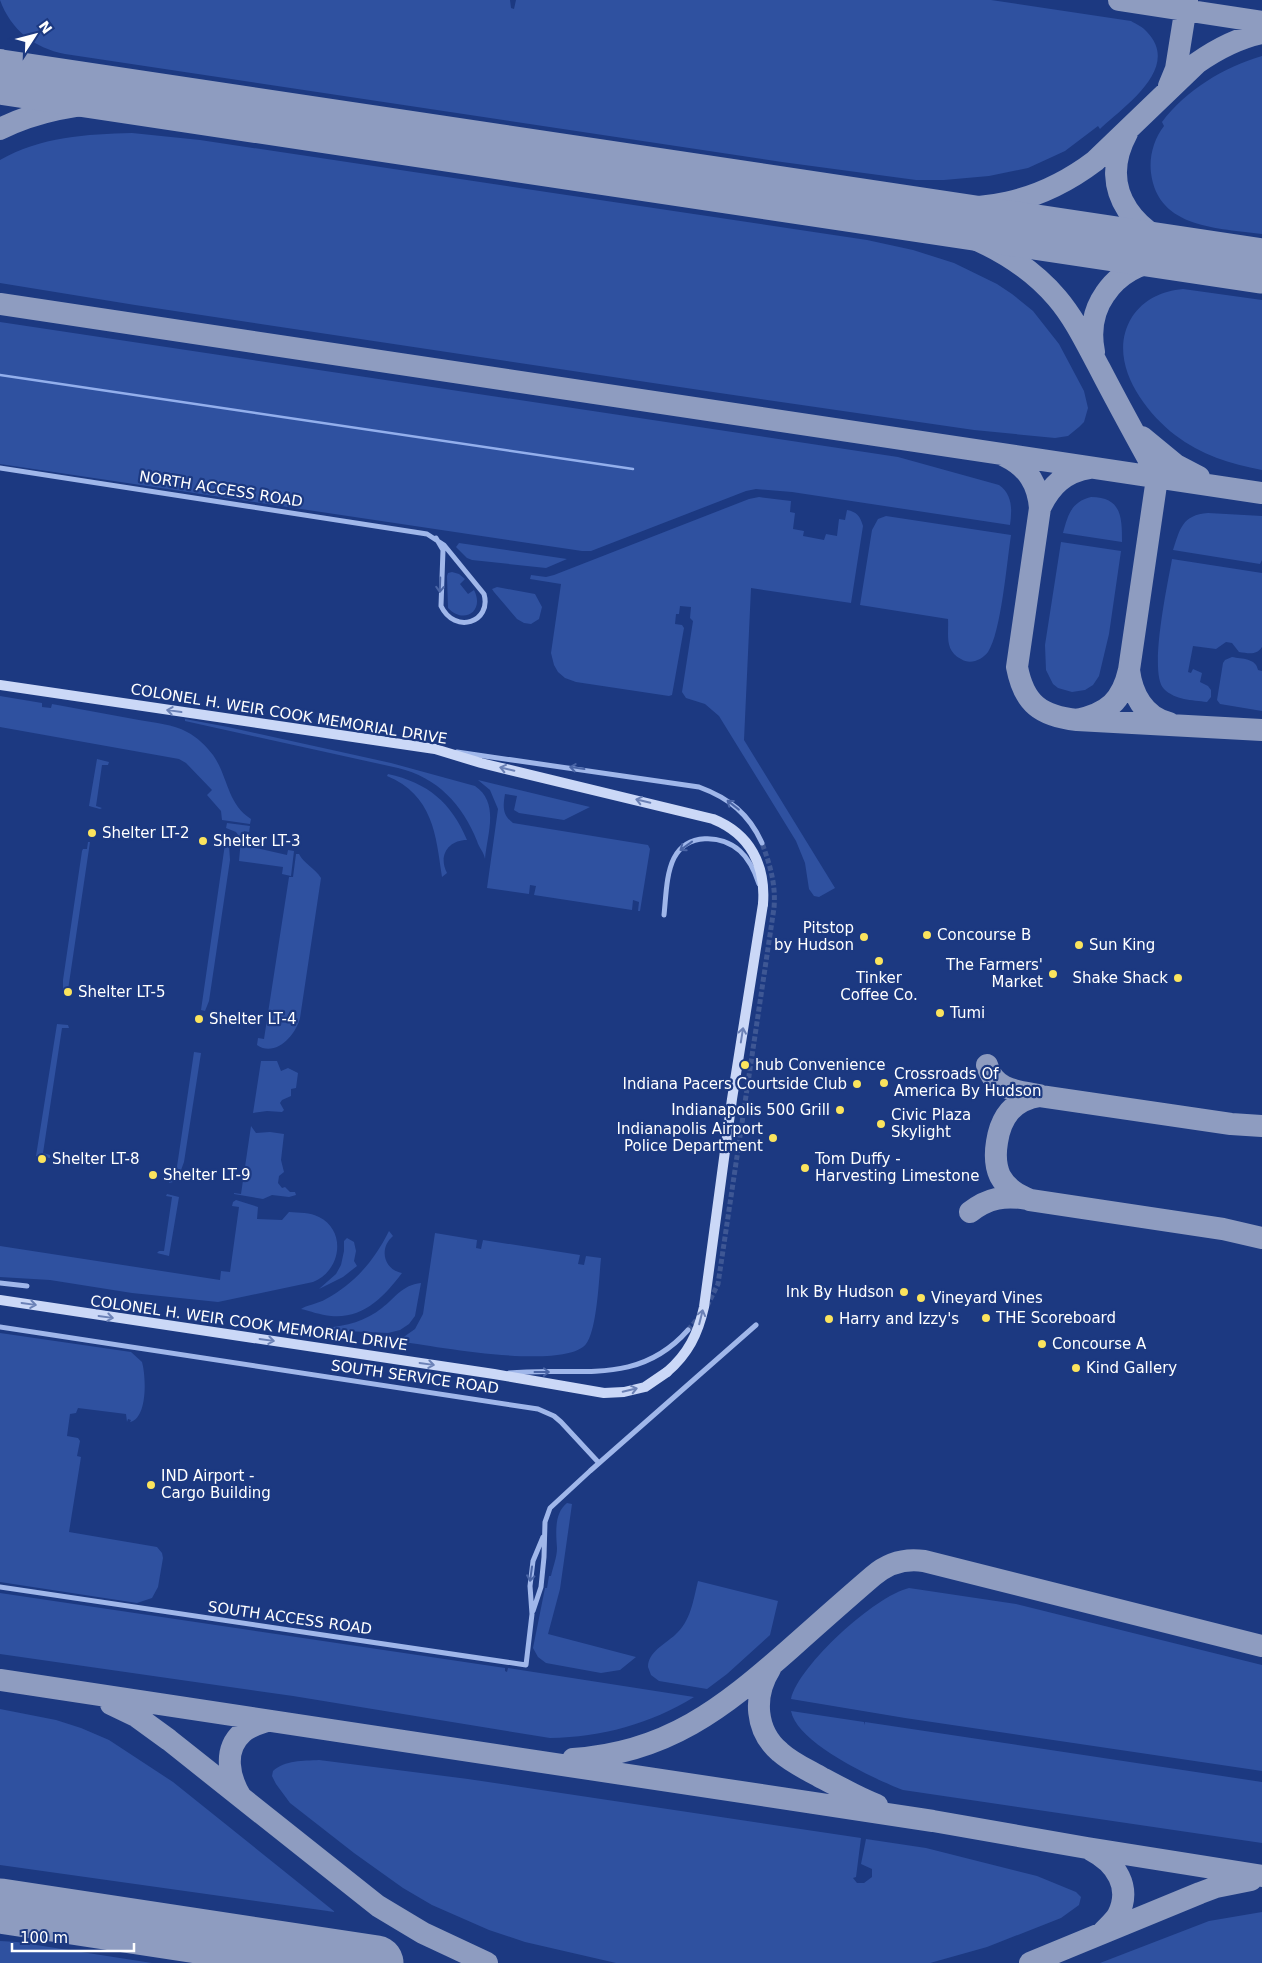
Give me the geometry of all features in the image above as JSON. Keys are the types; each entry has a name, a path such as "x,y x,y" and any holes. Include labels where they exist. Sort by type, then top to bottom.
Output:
{"street":[{"name":"NORTH ACCESS ROAD","path":"0,468 417,531 436,538 444,545 480,587 486,601 485,608 476,617 464,623 456,622 444,614 440,598 442,550 436,538"},
{"name":"COLONEL H. WEIR COOK MEMORIAL DRIVE","path":"0,685 435,749 480,763 707,817 719,821 734,830 751,850 760,867 763,879 763,904 732,1100 702,1313 698,1330 691,1346 667,1372 645,1387 613,1393 0,1300"},
{"path":"435,749 699,787 713,792 737,807 750,820 762,843"},
{"path":"664,915 673,859 685,845 700,839 723,840 744,855 757,879 763,904"},
{"path":"0,1283 27,1286"},
{"path":"599,1463 756,1325"},
{"name":"SOUTH SERVICE ROAD","path":"0,1326 538,1409 554,1416 561,1422 599,1463"},
{"path":"494,1374 606,1371 630,1368 658,1357 674,1345 688,1330"},
{"name":"SOUTH ACCESS ROAD","path":"0,1587 526,1666 532,1614 540,1587 544,1557 544,1522 550,1508 599,1463"},
{"name":"SOUTH ACCESS ROAD","path":"532,1614 530,1586 533,1561 543,1536"}],"shaded area":[{"path":"0,0 510,0 511,8 514,9 516,0 991,0 1131,21 1147,32 1156,45 1158,59 1154,72 1136,97 1100,129 1098,126 1065,151 1028,168 989,176 944,180 916,180 782,162 65,54 43,47 25,36 10,20"},
{"path":"1262,56 1262,234 1210,227 1178,215 1165,205 1156,191 1151,173 1152,154 1155,142 1164,126 1162,122 1182,100 1207,81 1234,66"},
{"path":"132,133 200,140 867,240 913,250 954,263 997,284 1033,311 1059,344 1084,391 1088,408 1084,422 1068,436 1055,438 974,430 135,305 0,283 0,160 31,146 64,138"},
{"path":"1183,289 1262,300 1262,470 1216,458 1185,442 1151,412 1131,382 1125,366 1123,349 1125,333 1132,317 1142,305 1154,297"},
{"path":"0,322 898,457 999,485 1004,489 1009,498 1011,508 1010,525 792,492 756,489 746,491 591,551 582,551 0,464"},
{"path":"759,497 791,501 790,512 795,513 793,529 804,531 803,536 824,540 826,534 837,536 839,519 845,520 847,510 858,515 863,526 851,603 751,588 744,740 835,888 819,897 814,896 809,889 805,863 796,841 719,716 705,704 686,698 682,692 693,621 690,618 691,607 680,606 679,614 676,614 675,624 682,625 684,628 672,695 576,682 565,678 558,672 551,653 561,584 530,579 531,575 546,577 554,575 749,499"},
{"path":"1091,497 1109,501 1118,510 1122,525 1122,542 1063,533 1071,510 1079,502"},
{"path":"1199,514 1262,516 1262,560 1260,564 1173,550 1183,524"},
{"path":"886,516 1011,535 997,629 993,643 983,657 976,661 968,662 952,651 949,642 948,619 860,605 872,530 878,519"},
{"path":"1061,542 1121,551 1109,634 1099,676 1093,685 1085,690 1072,692 1058,688 1053,684 1046,670 1045,645"},
{"path":"459,543 567,559 546,568 472,560 467,558 456,547"},
{"path":"1172,559 1262,573 1262,647 1260,650 1252,653 1239,652 1232,643 1226,642 1216,649 1193,646 1188,672 1191,673 1193,669 1202,673 1200,682 1211,690 1211,697 1207,702 1184,699 1168,693 1160,680 1158,647 1163,606"},
{"path":"448,573 459,574 465,579 460,584 468,594 474,590 477,598 475,609 466,615 454,613 448,608 447,576"},
{"path":"497,587 535,594 542,607 539,619 531,624 517,619 492,589"},
{"path":"1232,657 1252,661 1258,670 1262,671 1262,711 1220,704 1217,700 1223,663"},
{"path":"0,696 42,703 42,707 51,708 52,704 164,724 187,732 201,742 213,755 232,798 243,813 251,819 250,824 222,820 221,811 207,795 212,790 186,763 179,759 0,727"},
{"path":"185,719 391,763 475,786 483,793 490,810 485,859 471,828 456,804 447,794 425,778 398,768 185,721"},
{"path":"97,759 109,762 108,765 102,765 96,806 102,808 100,809 89,806"},
{"path":"388,774 415,783 436,796 446,805 461,827 467,840 455,843 446,850 444,867 447,873 442,877 434,832 423,805 414,794 402,784 387,776"},
{"path":"478,780 590,807 564,820 519,813 514,810 517,796 505,794 504,810 509,820 513,823 648,845 650,849 640,911 638,911 639,902 633,900 632,910 534,895 536,886 530,885 529,894 487,888 498,809 490,790"},
{"path":"227,823 250,826 249,832 244,831 243,836 253,840 252,847 287,855 288,850 294,851 291,876 282,874 283,867 239,861 241,839 236,832 226,828"},
{"path":"88,842 90,842 68,990 63,990 82,851 87,849"},
{"path":"225,844 229,845 230,860 209,1001 205,1011 201,1010"},
{"path":"296,854 299,854 321,878 300,1018 298,1025 284,1043 271,1049 264,1048 257,1045 258,1038 264,1039 289,877 293,877"},
{"path":"57,1024 68,1025 69,1028 62,1028 43,1153 50,1155 50,1158 36,1156"},
{"path":"194,1052 201,1053 184,1162 177,1181 169,1183 169,1180 175,1180"},
{"path":"261,1061 277,1061 281,1071 288,1068 298,1073 296,1088 291,1089 291,1096 280,1103 284,1110 282,1112 267,1111 253,1113"},
{"path":"251,1126 256,1133 284,1134 281,1160 284,1172 279,1176 278,1183 282,1188 285,1187 290,1192 295,1192 296,1195 289,1197 272,1195 263,1199 234,1194 241,1194"},
{"path":"167,1194 179,1197 169,1256 157,1253 164,1251 172,1197 166,1196"},
{"path":"236,1200 258,1207 257,1219 282,1220 289,1212 308,1213 316,1215 328,1223 337,1241 335,1260 330,1269 313,1282 218,1302 132,1293 50,1280 0,1277 0,1246 220,1280 221,1271 230,1272 239,1207 232,1206"},
{"path":"389,1231 393,1236 386,1246 385,1258 391,1267 402,1273 380,1298 363,1310 342,1316 327,1315 301,1309 326,1299 346,1286 363,1270 377,1252"},
{"path":"435,1233 477,1240 476,1248 481,1249 483,1240 580,1255 578,1264 584,1265 586,1256 601,1258 595,1316 590,1337 586,1344 573,1352 552,1356 526,1356 467,1351 398,1341 415,1329 423,1314"},
{"path":"347,1238 354,1242 356,1251 354,1261 357,1266 343,1277 319,1289 336,1274 341,1265 344,1241"},
{"path":"421,1283 415,1316 409,1324 400,1330 388,1333 326,1330 326,1328 363,1320 376,1313 399,1292 409,1286"},
{"path":"0,1333 131,1352 142,1362 145,1386 144,1396 143,1405 136,1419 130,1422 131,1420 128,1419 127,1422 126,1414 78,1408 76,1413 70,1414 67,1436 78,1438 80,1441 77,1456 81,1457 69,1532 157,1547 162,1553 163,1558 158,1587 152,1598 137,1603 0,1582"},
{"path":"567,1503 572,1504 560,1589 548,1634 636,1657 620,1670 601,1673 546,1663 538,1657 533,1648 545,1588 547,1588 549,1576 551,1576 556,1555 558,1518"},
{"path":"698,1581 778,1601 770,1635 727,1674 707,1689 659,1681 651,1675 648,1667 654,1653 675,1635 685,1623 691,1610"},
{"path":"909,1588 1016,1604 1262,1665 1262,1771 905,1718 791,1699 808,1668 840,1634 877,1604"},
{"path":"0,1593 505,1668 507,1672 508,1668 694,1697 643,1722 607,1732 550,1738 293,1696 0,1654"},
{"path":"0,1709 56,1720 109,1740 173,1782 335,1912 0,1865"},
{"path":"791,1711 864,1722 864,1725 865,1722 1262,1782 1262,1843 903,1790 856,1769 821,1747 796,1723"},
{"path":"319,1760 468,1779 861,1838 856,1877 853,1878 857,1883 864,1883 872,1877 872,1869 861,1864 866,1839 926,1848 1037,1876 1076,1892 1081,1897 1079,1905 1061,1918 987,1947 930,1963 616,1963 525,1942 489,1930 432,1905 403,1888 290,1803 272,1776 273,1771 283,1765"},
{"path":"1262,1912 1262,1963 1100,1963 1209,1921"},
{"path":"0,1941 17,1942 152,1963 0,1963"}],"waterway":[{"path":"0,375 633,469"}],"taxiway":[{"path":"1119,0 1262,22"},
{"path":"1169,86 1176,69 1187,0"},
{"path":"911,208 962,209 985,206 1030,196 1052,187 1095,161 1197,63 1228,45 1262,33"},
{"path":"0,60 13,69 42,80 74,87 121,93"},
{"path":"0,129 37,114 76,106 115,103 156,103 196,107 315,126"},
{"path":"1127,133 1118,155 1116,175 1119,193 1128,210 1140,224 1156,237 1195,253"},
{"path":"746,188 871,208 913,218 954,231 993,247 1027,270 1057,298 1075,323 1150,462 1156,477 1126,681 1118,698 1112,704 1097,714 1077,720"},
{"path":"1094,352 1092,337 1094,322 1101,301 1120,278 1137,267 1156,261 1177,259 1199,259 1262,267"},
{"path":"0,304 1262,493"},
{"path":"1142,437 1176,465 1199,477"},
{"path":"1005,456 1026,471 1037,491 1040,508"},
{"path":"1090,468 1066,476 1054,486 1040,508 1017,667 1024,690 1036,706 1053,715 1064,718 1262,730"},
{"path":"1129,670 1136,696 1146,710 1160,720 1169,723"},
{"path":"987,1065 995,1080 1007,1088 1039,1095"},
{"path":"1262,1126 1231,1124 1040,1096 1023,1101 1010,1111 1002,1124 996,1146 997,1168 1003,1181 1013,1191 1030,1200 1223,1229 1262,1238"},
{"path":"970,1212 983,1204 997,1199 1011,1197 1027,1199"},
{"path":"573,1759 607,1755 637,1748 692,1724 741,1690 879,1572 890,1565 903,1561 924,1561 1262,1646"},
{"path":"770,1669 761,1690 759,1713 761,1724 772,1744 800,1766 877,1805"},
{"path":"0,1680 933,1821 1262,1876"},
{"path":"111,1704 136,1716 169,1740 378,1906 423,1933 487,1963"},
{"path":"241,1797 231,1773 230,1756 232,1748 236,1740 245,1731 254,1725 267,1721"},
{"path":"1091,1850 1108,1862 1119,1877 1122,1886 1122,1905 1118,1915 1102,1933"},
{"path":"1030,1963 1200,1893 1216,1887 1251,1880"},
{"path":"316,1963 318,1954"}],"runway":[{"path":"0,77 1262,266"},
{"path":"0,1906 376,1963"}],"tunnel":[{"path":"707,1306 718,1284 774,908 772,875 762,843"},
{"path":"688,1330 699,1317"}],"place":[{"name":"Shelter LT-2","path":"92,833"},
{"name":"Shelter LT-3","path":"203,841"},
{"name":"Concourse B","path":"927,935"},
{"name":"Pitstop by Hudson","path":"864,937"},
{"name":"Sun King","path":"1079,945"},
{"name":"Tinker Coffee Co.","path":"879,961"},
{"name":"The Farmers' Market","path":"1053,974"},
{"name":"Shake Shack","path":"1178,978"},
{"name":"Shelter LT-5","path":"68,992"},
{"name":"Tumi","path":"940,1013"},
{"name":"Shelter LT-4","path":"199,1019"},
{"name":"hub Convenience","path":"745,1065"},
{"name":"Crossroads Of America By Hudson","path":"884,1083"},
{"name":"Indiana Pacers Courtside Club","path":"857,1084"},
{"name":"Indianapolis 500 Grill","path":"840,1110"},
{"name":"Civic Plaza Skylight","path":"881,1124"},
{"name":"Indianapolis Airport Police Department","path":"773,1138"},
{"name":"Shelter LT-8","path":"42,1159"},
{"name":"Tom Duffy - Harvesting Limestone","path":"805,1168"},
{"name":"Shelter LT-9","path":"153,1175"},
{"name":"Ink By Hudson","path":"904,1292"},
{"name":"Vineyard Vines","path":"921,1298"},
{"name":"THE Scoreboard","path":"986,1318"},
{"name":"Harry and Izzy's","path":"829,1319"},
{"name":"Concourse A","path":"1042,1344"},
{"name":"Kind Gallery","path":"1076,1368"},
{"name":"IND Airport - Cargo Building","path":"151,1485"}]}
